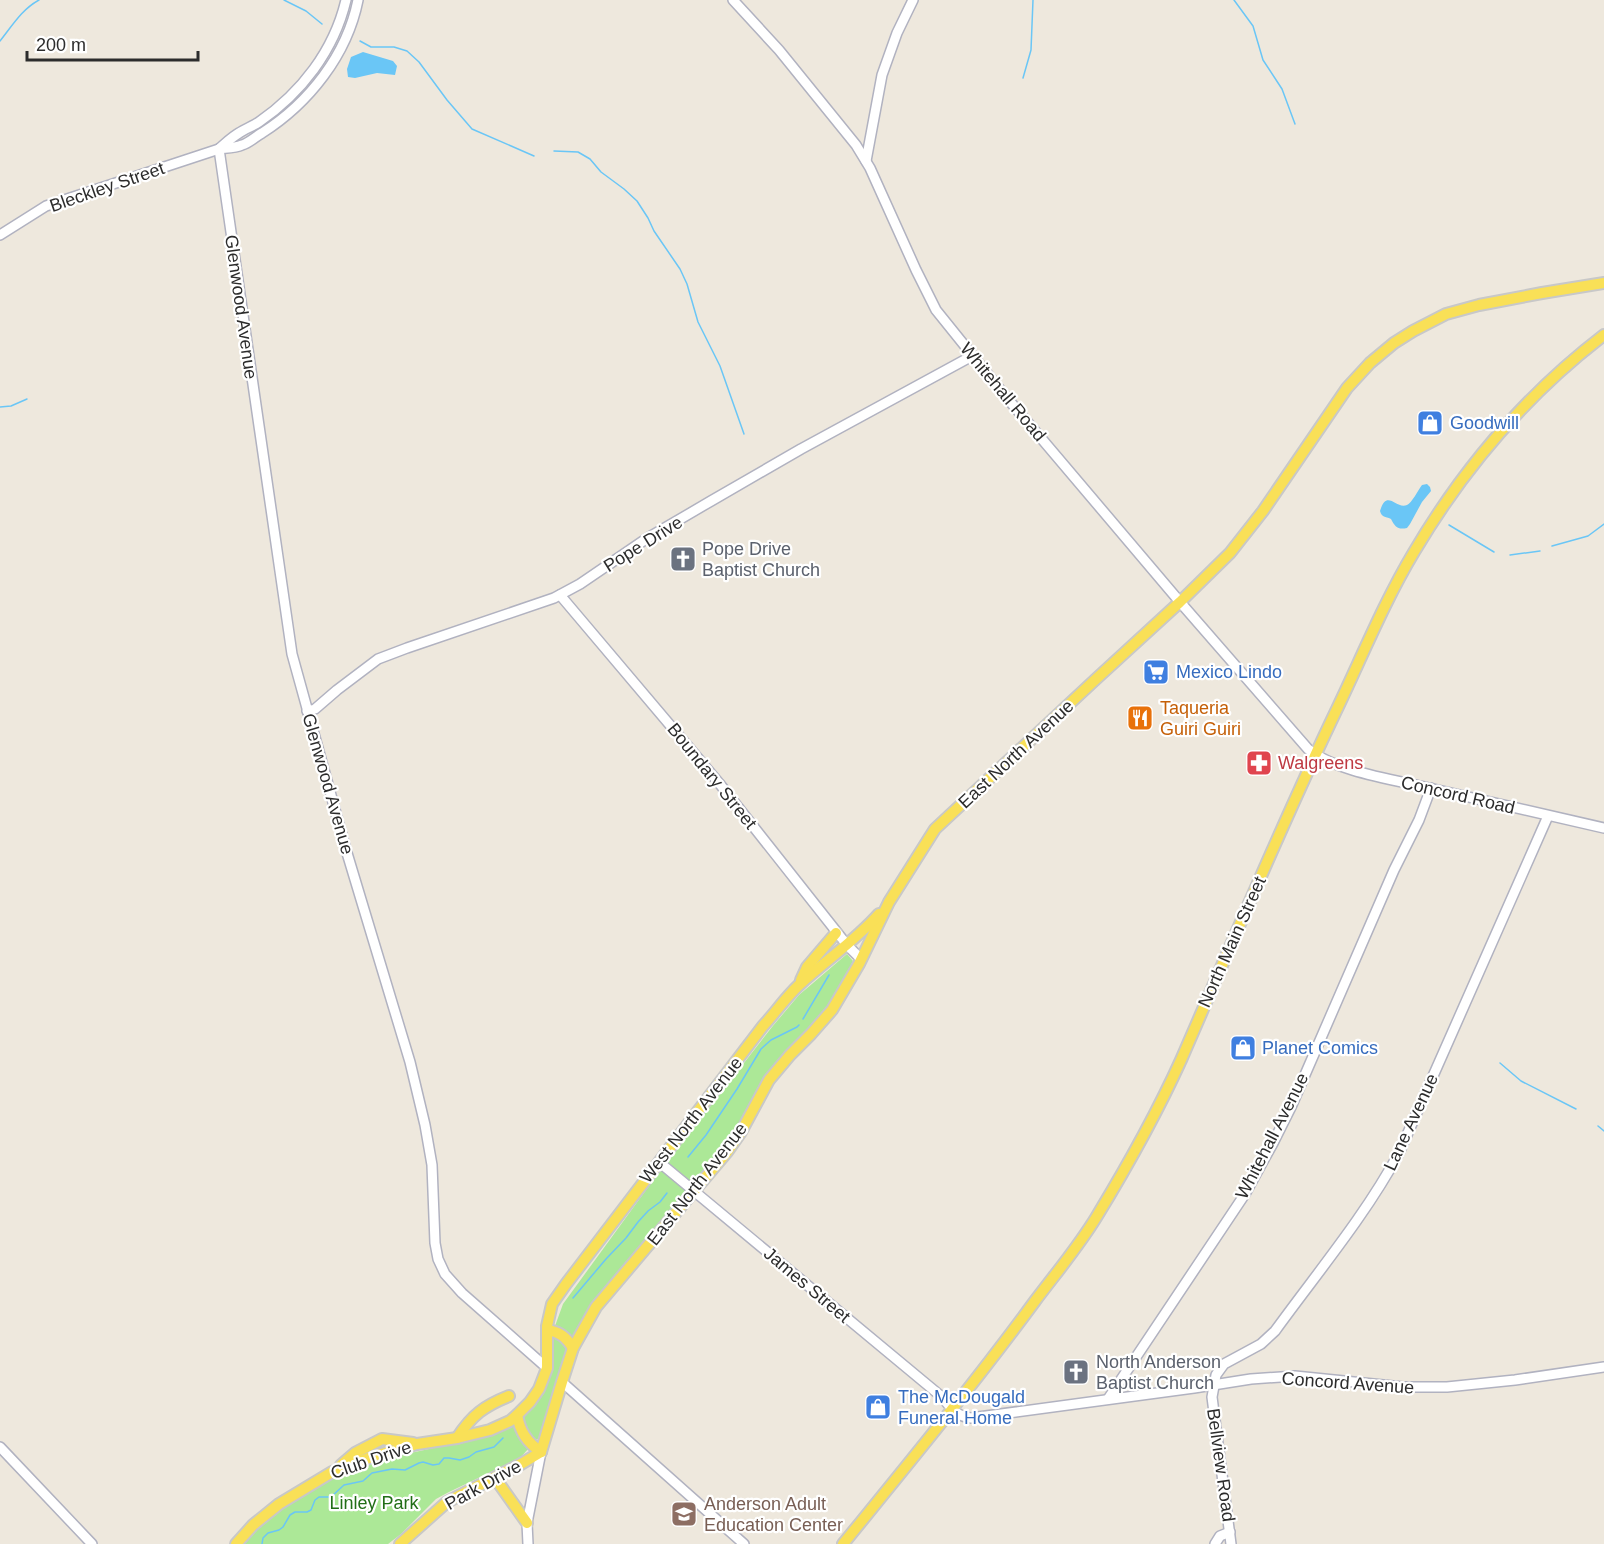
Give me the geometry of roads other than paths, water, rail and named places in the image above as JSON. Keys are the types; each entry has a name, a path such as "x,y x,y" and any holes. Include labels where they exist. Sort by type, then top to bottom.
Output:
{"main road":[{"name":"East North Avenue","path":"562,1382 573,1348 596,1307 727,1152 772,1077 832,1010 861,959 889,902 935,829 1230,553 1263,511 1347,388 1370,363 1394,343 1446,314 1479,305 1604,283"},
{"name":"North Main Street","path":"843,1544 991,1361 1091,1226 1142,1140 1185,1050 1315,755 1395,588 1432,522 1464,476 1527,403 1604,335"},
{"name":"West North Avenue","path":"547,1368 547,1330 552,1304 763,1026 797,987 866,928 889,902"},
{"path":"797,987 807,967 836,933"},
{"path":"547,1330 562,1334 573,1348"},
{"path":"547,1368 539,1389 520,1413 519,1426 523,1436 541,1452 562,1382"},
{"path":"457,1438 477,1412 509,1396"},
{"name":"Club Drive","path":"236,1544 261,1517 333,1472 417,1443 457,1438 490,1430 520,1413"},
{"name":"Park Drive","path":"400,1544 447,1502 541,1452"},
{"path":"495,1478 527,1523"}],"street":[{"name":"Bleckley Street","path":"219,149 283,103 302,84 330,42 346,0"},
{"name":"Bleckley Street","path":"0,235 46,206 219,149 242,145 278,123 315,87 336,58 351,26 358,0"},
{"name":"Whitehall Road","path":"733,0 786,58 856,145 866,161 936,310 972,356 1180,602 1286,725 1315,755"},
{"path":"866,161 882,75 897,33 913,0"},
{"name":"Glenwood Avenue","path":"219,149 292,654 343,841 418,1094 432,1164 435,1243 438,1259 445,1274 462,1293 547,1368"},
{"name":"Pope Drive","path":"307,711 315,708 378,659 560,595 646,539 711,501 972,356"},
{"name":"Boundary Street","path":"560,595 719,783 836,933 861,959"},
{"name":"Concord Road","path":"1315,755 1340,766 1604,828"},
{"name":"Whitehall Avenue","path":"1108,1399 1245,1194 1273,1143 1419,820 1431,788"},
{"name":"Lane Avenue","path":"1213,1386 1216,1375 1224,1364 1262,1344 1275,1331 1374,1196 1399,1153 1548,816"},
{"name":"James Street","path":"659,1162 942,1397 952,1410"},
{"name":"Concord Avenue","path":"952,1410 963,1417 971,1418 1251,1379 1295,1376 1403,1387 1447,1387 1544,1377 1604,1367"},
{"path":"562,1382 744,1544"},
{"name":"Bellview Road","path":"1213,1386 1212,1397 1231,1544"},
{"path":"0,1447 92,1544"},
{"path":"528,1544 527,1523 541,1452"},
{"path":"1215,1544 1220,1536 1230,1532"}],"water":[{"path":"363,52 393,61 397,66 395,75 377,73 355,78 348,77 347,69 351,57"},
{"path":"1427,484 1431,491 1407,528 1397,527 1391,519 1382,515 1380,511 1386,501 1407,505 1422,485"}],"waterway":[{"path":"0,41 22,13 39,0"},
{"path":"284,0 306,11 322,24"},
{"path":"1023,78 1031,50 1033,0"},
{"path":"1234,0 1253,26 1263,60 1282,89 1295,124"},
{"path":"360,41 371,47 394,47 407,51 419,62 472,129 534,156"},
{"path":"554,151 578,152 590,159 601,172 637,201 687,284 698,322 720,366 744,434"},
{"path":"0,407 11,406 27,399"},
{"path":"1552,546 1588,536 1604,524"},
{"path":"1449,525 1494,552"},
{"path":"1510,555 1540,551"},
{"path":"803,1019 829,975"},
{"path":"688,1157 706,1135 761,1049 771,1040 799,1025"},
{"path":"1500,1063 1521,1081 1576,1109"},
{"path":"1598,1126 1604,1131"},
{"path":"573,1298 638,1222 667,1193"},
{"path":"262,1544 263,1538 268,1533 283,1527 290,1515 311,1510 315,1500 319,1497 331,1497 344,1485 363,1481 372,1473 392,1469 405,1470 423,1462 433,1465 439,1464 444,1458 460,1460 494,1447 503,1438"}],"place":[{"name":"Goodwill","path":"1430,423"},
{"name":"Pope Drive Baptist Church","path":"683,559"},
{"name":"Mexico Lindo","path":"1156,672"},
{"name":"Taqueria Guiri Guiri","path":"1140,718"},
{"name":"Walgreens","path":"1259,763"},
{"name":"Planet Comics","path":"1243,1048"},
{"name":"North Anderson Baptist Church","path":"1076,1372"},
{"name":"The McDougald Funeral Home","path":"878,1407"},
{"name":"Anderson Adult Education Center","path":"684,1514"}],"park label":[{"name":"Linley Park","path":"374,1503"}]}
